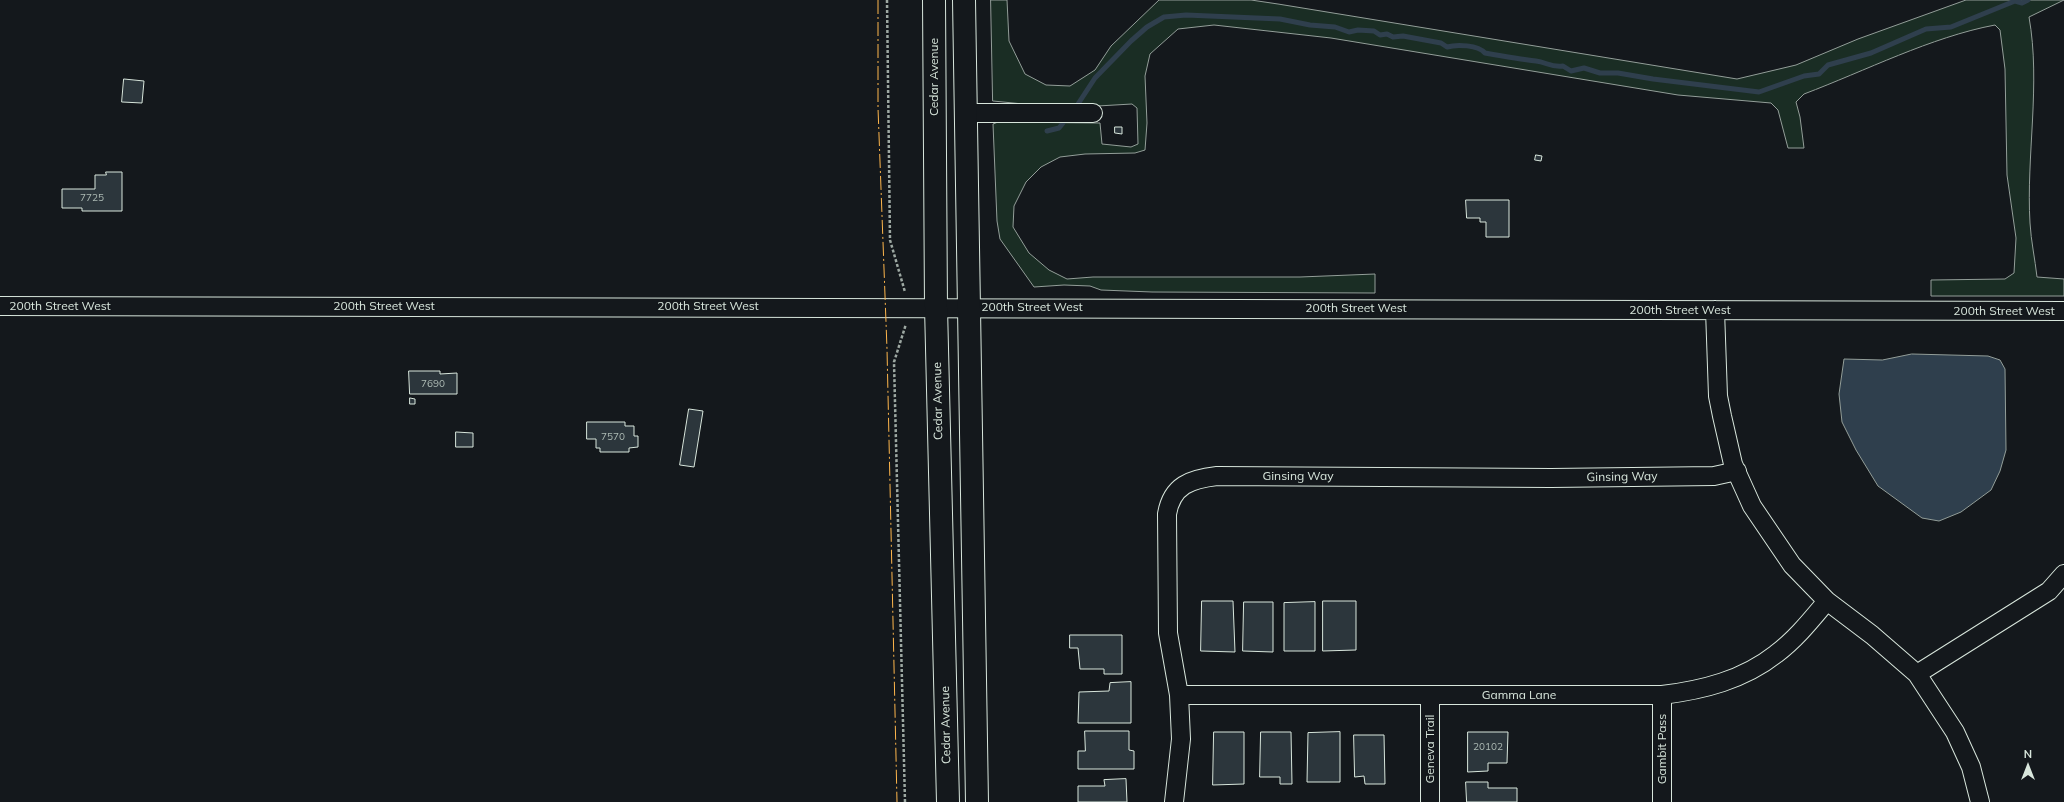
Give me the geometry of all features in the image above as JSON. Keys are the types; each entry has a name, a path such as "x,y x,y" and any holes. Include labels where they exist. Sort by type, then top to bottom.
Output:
{"main road":[{"name":"Cedar Avenue","path":"934,0 936,307 948,802"},
{"path":"964,0 977,802"}],"street":[{"path":"966,113 1093,113"},
{"name":"200th Street West","path":"0,306 970,307 2064,311"},
{"path":"1715,310 1718,396 1736,471 1752,506 1792,565 1827,601 1872,635 1917,674 1955,732 1971,768 1980,802"},
{"name":"Ginsing Way","path":"1174,802 1180,738 1179,695 1168,634 1168,514 1169,502 1176,491 1193,480 1217,476 1543,478 1714,476 1736,471"},
{"path":"1917,674 2049,592 2064,574"},
{"name":"Gamma Lane","path":"1179,695 1662,695 1701,690 1717,685 1763,663 1787,646 1827,601"},
{"name":"Geneva Trail","path":"1430,695 1430,802"},
{"name":"Gambit Pass","path":"1662,695 1662,802"}],"path":[{"path":"887,0 890,240 908,307 905,332 894,362 904,802"}],"green space":[{"path":"991,0 1007,0 1009,41 1025,74 1046,85 1070,86 1095,70 1111,46 1159,0 1251,0 1737,79 1796,65 1858,39 1966,0 2064,0 2029,17 2034,68 2034,94 2029,198 2031,236 2037,277 2064,279 2064,296 1931,296 1931,280 2005,279 2014,273 2016,238 2007,175 2005,69 2000,30 1995,25 1971,30 1898,55 1804,94 1796,102 1800,117 1804,148 1788,148 1778,110 1771,103 1678,95 1331,38 1214,25 1178,29 1150,54 1145,76 1147,123 1145,150 1135,153 1085,154 1060,157 1041,167 1026,182 1014,206 1013,227 1029,253 1049,270 1067,279 1093,277 1300,277 1375,274 1375,293 1152,292 1101,290 1090,286 1064,285 1034,287 1000,239 997,221 993,124 998,122 1100,123 1102,144 1131,147 1138,144 1137,108 1132,104 1063,108 993,101"}],"water":[{"path":"1912,354 1988,356 2000,360 2005,369 2006,450 2000,471 1991,490 1961,512 1939,521 1922,518 1878,486 1856,450 1842,422 1839,394 1844,359 1882,360"}],"building":[{"path":"124,79 144,81 142,103 122,102"},
{"path":"1115,127 1122,127 1122,134 1115,133"},
{"path":"1536,155 1542,156 1541,161 1535,160"},
{"path":"106,172 122,172 122,211 82,211 82,208 62,208 62,189 95,189 95,175 106,175"},
{"path":"1466,200 1509,200 1509,237 1486,237 1486,222 1480,222 1480,218 1467,218"},
{"path":"409,371 440,371 440,374 457,373 457,394 410,394"},
{"path":"410,398 415,399 415,404 410,404"},
{"path":"689,409 703,411 694,467 680,465"},
{"path":"587,422 625,422 625,426 634,426 634,436 638,436 638,447 629,448 629,452 600,452 600,448 596,448 596,439 587,439"},
{"path":"456,432 473,433 473,447 456,447"},
{"path":"1202,601 1233,601 1235,652 1201,651"},
{"path":"1323,601 1356,601 1356,650 1323,651"},
{"path":"1244,602 1273,602 1273,652 1243,651"},
{"path":"1315,602 1315,651 1284,651 1284,603"},
{"path":"1070,635 1122,635 1122,674 1104,674 1104,669 1080,669 1078,648 1070,648"},
{"path":"1131,682 1131,723 1078,723 1079,692 1109,691 1110,683"},
{"path":"1085,731 1129,731 1129,750 1134,751 1134,769 1078,769 1078,751 1085,751"},
{"path":"1214,732 1244,732 1244,784 1213,785"},
{"path":"1261,732 1291,732 1292,784 1280,784 1280,777 1260,777"},
{"path":"1340,732 1340,782 1307,782 1308,733"},
{"path":"1468,732 1508,732 1507,763 1488,763 1488,771 1468,772"},
{"path":"1354,735 1384,735 1385,784 1365,784 1364,776 1355,777"},
{"path":"1126,779 1127,802 1078,802 1078,786 1105,786 1104,780"},
{"path":"1466,782 1488,782 1488,788 1517,788 1517,802 1467,802"}],"waterway":[{"path":"1078,104 1095,78 1131,41 1147,27 1164,17 1186,15 1280,19 1310,25 1335,27 1349,32 1358,30 1374,31 1380,35 1387,34 1393,37 1403,36 1441,43 1447,47 1462,45 1478,48 1485,53 1563,66 1571,71 1584,68 1600,73 1618,73 1653,79 1759,92 1804,76 1819,74 1828,65 1871,53 1926,29 1951,27 2015,1 2022,3 2028,0"},
{"path":"1047,131 1059,128 1063,123"}],"power":[{"path":"878,0 878,108 887,349 897,802"}]}
